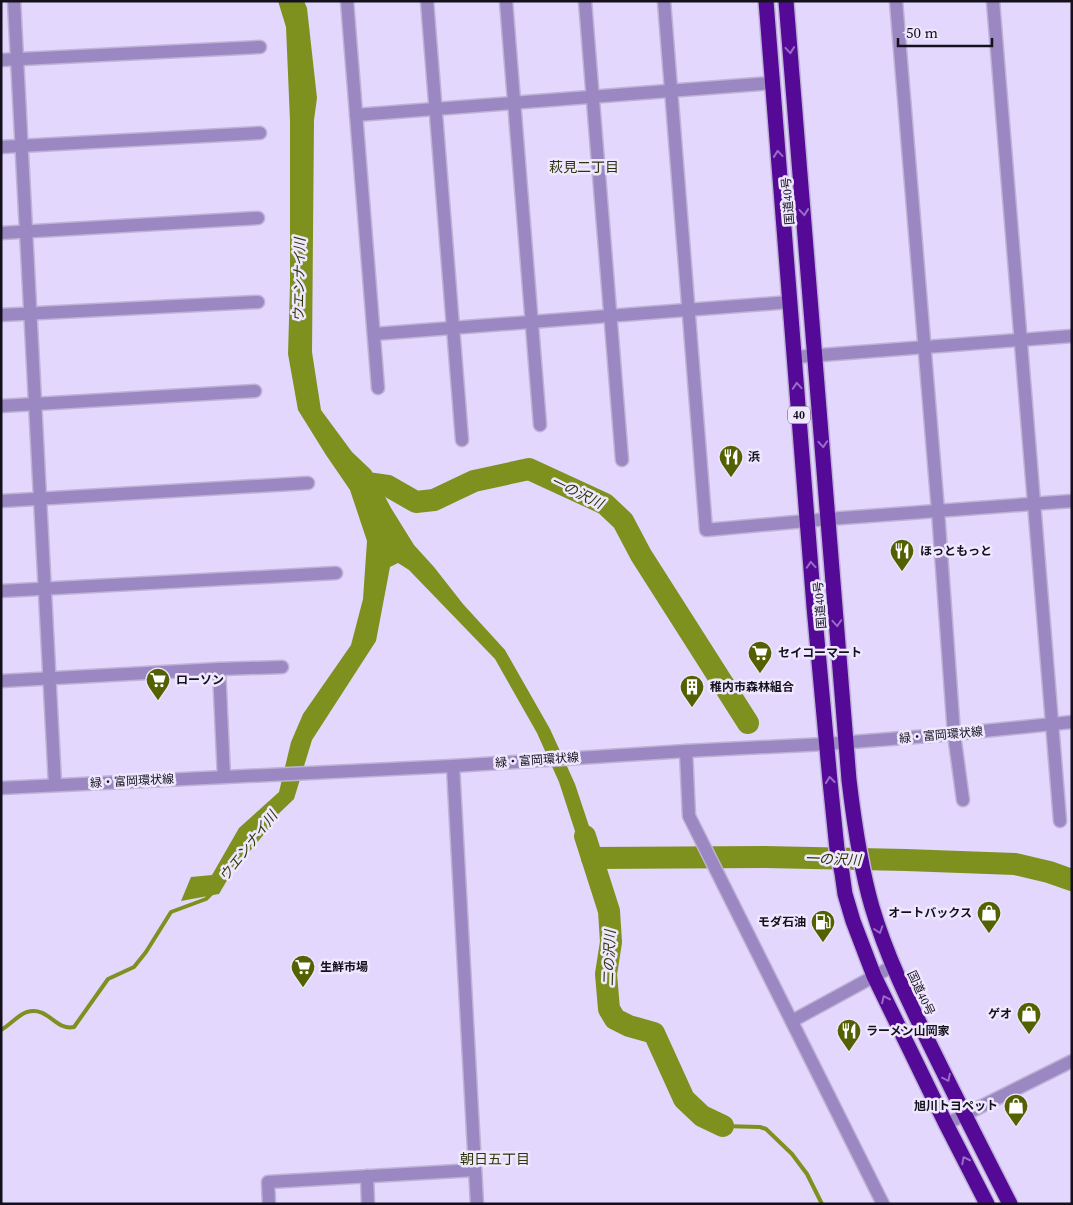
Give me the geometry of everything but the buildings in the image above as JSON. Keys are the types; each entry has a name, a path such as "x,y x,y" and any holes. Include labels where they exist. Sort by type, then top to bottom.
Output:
{"highway":[{"name":"国道40号","path":"766,1 826,744 842,873 854,921 874,976 987,1204"},
{"name":"国道40号","path":"786,1 846,743 855,827 872,907 893,966 913,1012 1010,1204"}],"street":[{"path":"14,1 55,784"},
{"path":"347,1 378,388"},
{"path":"427,1 462,440"},
{"path":"506,1 540,424"},
{"path":"585,1 622,460"},
{"path":"664,1 706,530 1072,501"},
{"path":"896,1 938,511 954,734 963,800"},
{"path":"993,1 1060,821"},
{"path":"1,60 260,47"},
{"path":"356,115 772,83"},
{"path":"1,147 260,133"},
{"path":"1,233 258,218"},
{"path":"1,315 258,302"},
{"path":"374,334 790,302"},
{"path":"795,357 1072,336"},
{"path":"1,406 255,391"},
{"path":"1,500 308,483"},
{"path":"1,591 336,573"},
{"path":"1,681 282,667"},
{"path":"219,669 224,776"},
{"name":"緑・富岡環状線","path":"1,788 453,766 846,743 1072,722"},
{"path":"686,751 689,816 884,1204"},
{"path":"453,766 477,1204"},
{"path":"792,1021 893,966"},
{"path":"946,1124 1072,1061"},
{"path":"269,1204 268,1182 475,1170"},
{"path":"367,1176 368,1204"}],"water":[{"path":"278,1 304,1 307,8 317,98 314,120 312,352 321,410 352,452 371,470 391,508 414,545 463,604 505,650 550,729 575,784 602,865 586,865 559,782 537,733 495,659 409,570 398,563 390,567 376,641 312,740 294,799 250,841 219,894 181,901 191,877 212,875 239,828 279,792 291,742 303,714 351,645 363,599 367,541 350,490 298,410 288,354 290,121 286,27"}],"waterway":[{"name":"一の沢川","path":"360,482 388,486 416,502 434,500 474,481 529,469 605,504 623,521 641,555 748,723"},
{"name":"ウエンナイ川","path":"233,868 270,824 274,816"},
{"name":"二の沢川","path":"585,836 609,911 611,942 606,974 609,1009 615,1019 629,1026 654,1033 684,1099 702,1116 723,1126"},
{"name":"一の沢川","path":"592,858 765,857 1015,864 1072,880"},
{"name":"ウエンナイ川","path":"1,1030 24,1013 35,1011 47,1015 62,1026 74,1027 108,979 134,967 146,952 171,912 206,899 211,894"},
{"name":"二の沢川","path":"723,1126 760,1127 766,1129 792,1154 807,1174 822,1204"}],"place":[{"name":"浜","path":"731,478"},
{"name":"ほっともっと","path":"902,572"},
{"name":"セイコーマート","path":"760,674"},
{"name":"ローソン","path":"158,701"},
{"name":"稚内市森林組合","path":"692,708"},
{"name":"オートバックス","path":"989,934"},
{"name":"モダ石油","path":"823,943"},
{"name":"生鮮市場","path":"303,988"},
{"name":"ゲオ","path":"1029,1035"},
{"name":"ラーメン山岡家","path":"849,1052"},
{"name":"旭川トヨペット","path":"1016,1127"}],"district":[{"name":"萩見二丁目","path":"584,167"},
{"name":"朝日五丁目","path":"495,1159"}]}
